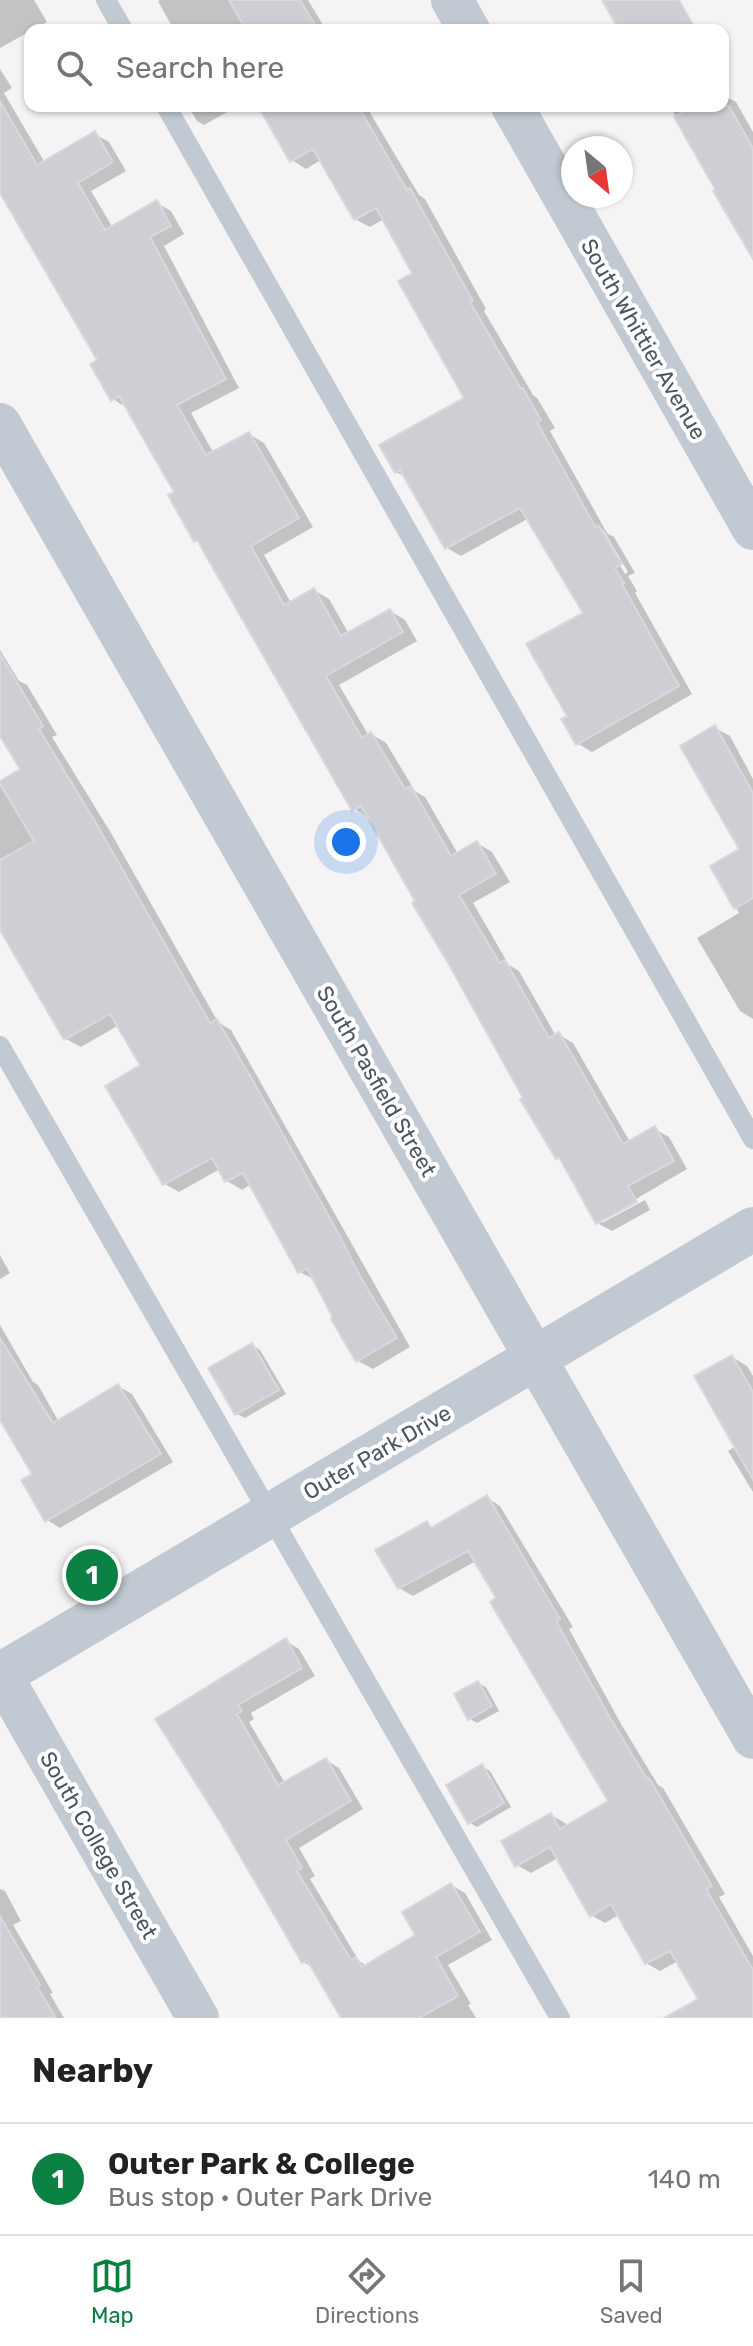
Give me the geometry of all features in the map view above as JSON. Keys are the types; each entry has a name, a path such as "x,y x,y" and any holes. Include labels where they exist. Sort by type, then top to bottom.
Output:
{"street":[{"path":"452,0 466,24"},
{"name":"South Whittier Avenue","path":"515,112 753,529"},
{"name":"South Pasfield Street","path":"0,424 753,1738"},
{"name":"Outer Park Drive","path":"0,1674 753,1229"},
{"name":"South College Street","path":"0,1674 198,2018"}],"lane":[{"path":"106,0 120,24"},
{"path":"169,112 753,1139"},
{"path":"0,1046 560,2018"}],"building":[{"path":"229,0 300,0 314,24 243,24"},
{"path":"602,0 679,0 693,24 616,24"},
{"path":"0,101 37,165 95,131 113,162 78,183 105,230 157,200 171,226 150,237 226,379 177,405 206,455 249,432 299,518 251,546 284,605 314,588 341,636 390,609 403,632 326,676 362,738 371,732 405,789 411,786 451,856 477,841 496,874 459,895 500,963 505,960 549,1038 559,1032 623,1144 655,1126 674,1161 628,1186 637,1202 596,1224 559,1157 556,1159 520,1099 523,1098 412,903 415,901 361,806 352,811 197,540 194,542 168,495 174,492 119,396 111,401 90,364 97,360 0,193"},
{"path":"729,106 753,148 753,259 713,191 715,189 674,117 683,112 729,112"},
{"path":"261,112 362,112 407,190 410,188 473,301 470,302 523,388 541,420 537,422 596,528 599,526 622,564 615,568 622,584 679,686 576,745 561,719 567,716 526,644 583,613 520,508 445,549 400,470 395,473 379,445 464,398 398,281 412,273 376,208 354,220 313,149 290,162"},
{"path":"0,654 43,726 39,729 210,1023 217,1019 253,1081 397,1338 356,1362 307,1268 298,1273 243,1173 225,1182 212,1158 163,1185 105,1086 140,1065 110,1014 64,1040 0,930 0,860 34,841 0,784 20,769 0,736"},
{"path":"715,725 753,793 753,898 734,909 710,866 739,849 680,746"},
{"path":"0,1338 53,1423 118,1384 161,1454 45,1522 21,1480 32,1474 0,1420"},
{"path":"252,1343 279,1390 235,1415 208,1368"},
{"path":"732,1355 753,1392 753,1480 694,1376"},
{"path":"487,1495 560,1619 556,1621 608,1714 712,1886 706,1889 753,1970 753,2018 664,2018 698,1999 670,1951 645,1964 611,1904 590,1917 550,1847 515,1867 501,1841 551,1813 560,1829 608,1801 490,1602 496,1598 468,1551 398,1589 375,1550 427,1521 431,1528"},
{"path":"286,1638 302,1668 238,1705 242,1711 237,1714 278,1785 326,1758 351,1801 286,1840 302,1868 297,1871 351,1960 356,1957 362,1967 415,1935 402,1912 451,1883 480,1932 436,1957 458,1996 419,2018 341,2018 307,1960 302,1963 221,1823 155,1719"},
{"path":"478,1681 492,1706 468,1720 454,1694"},
{"path":"482,1764 504,1803 468,1824 446,1785"},
{"path":"0,1916 40,1985 37,1986 56,2018 0,2018"}],"place":[{"name":"Outer Park & College","path":"92,1575"}]}
